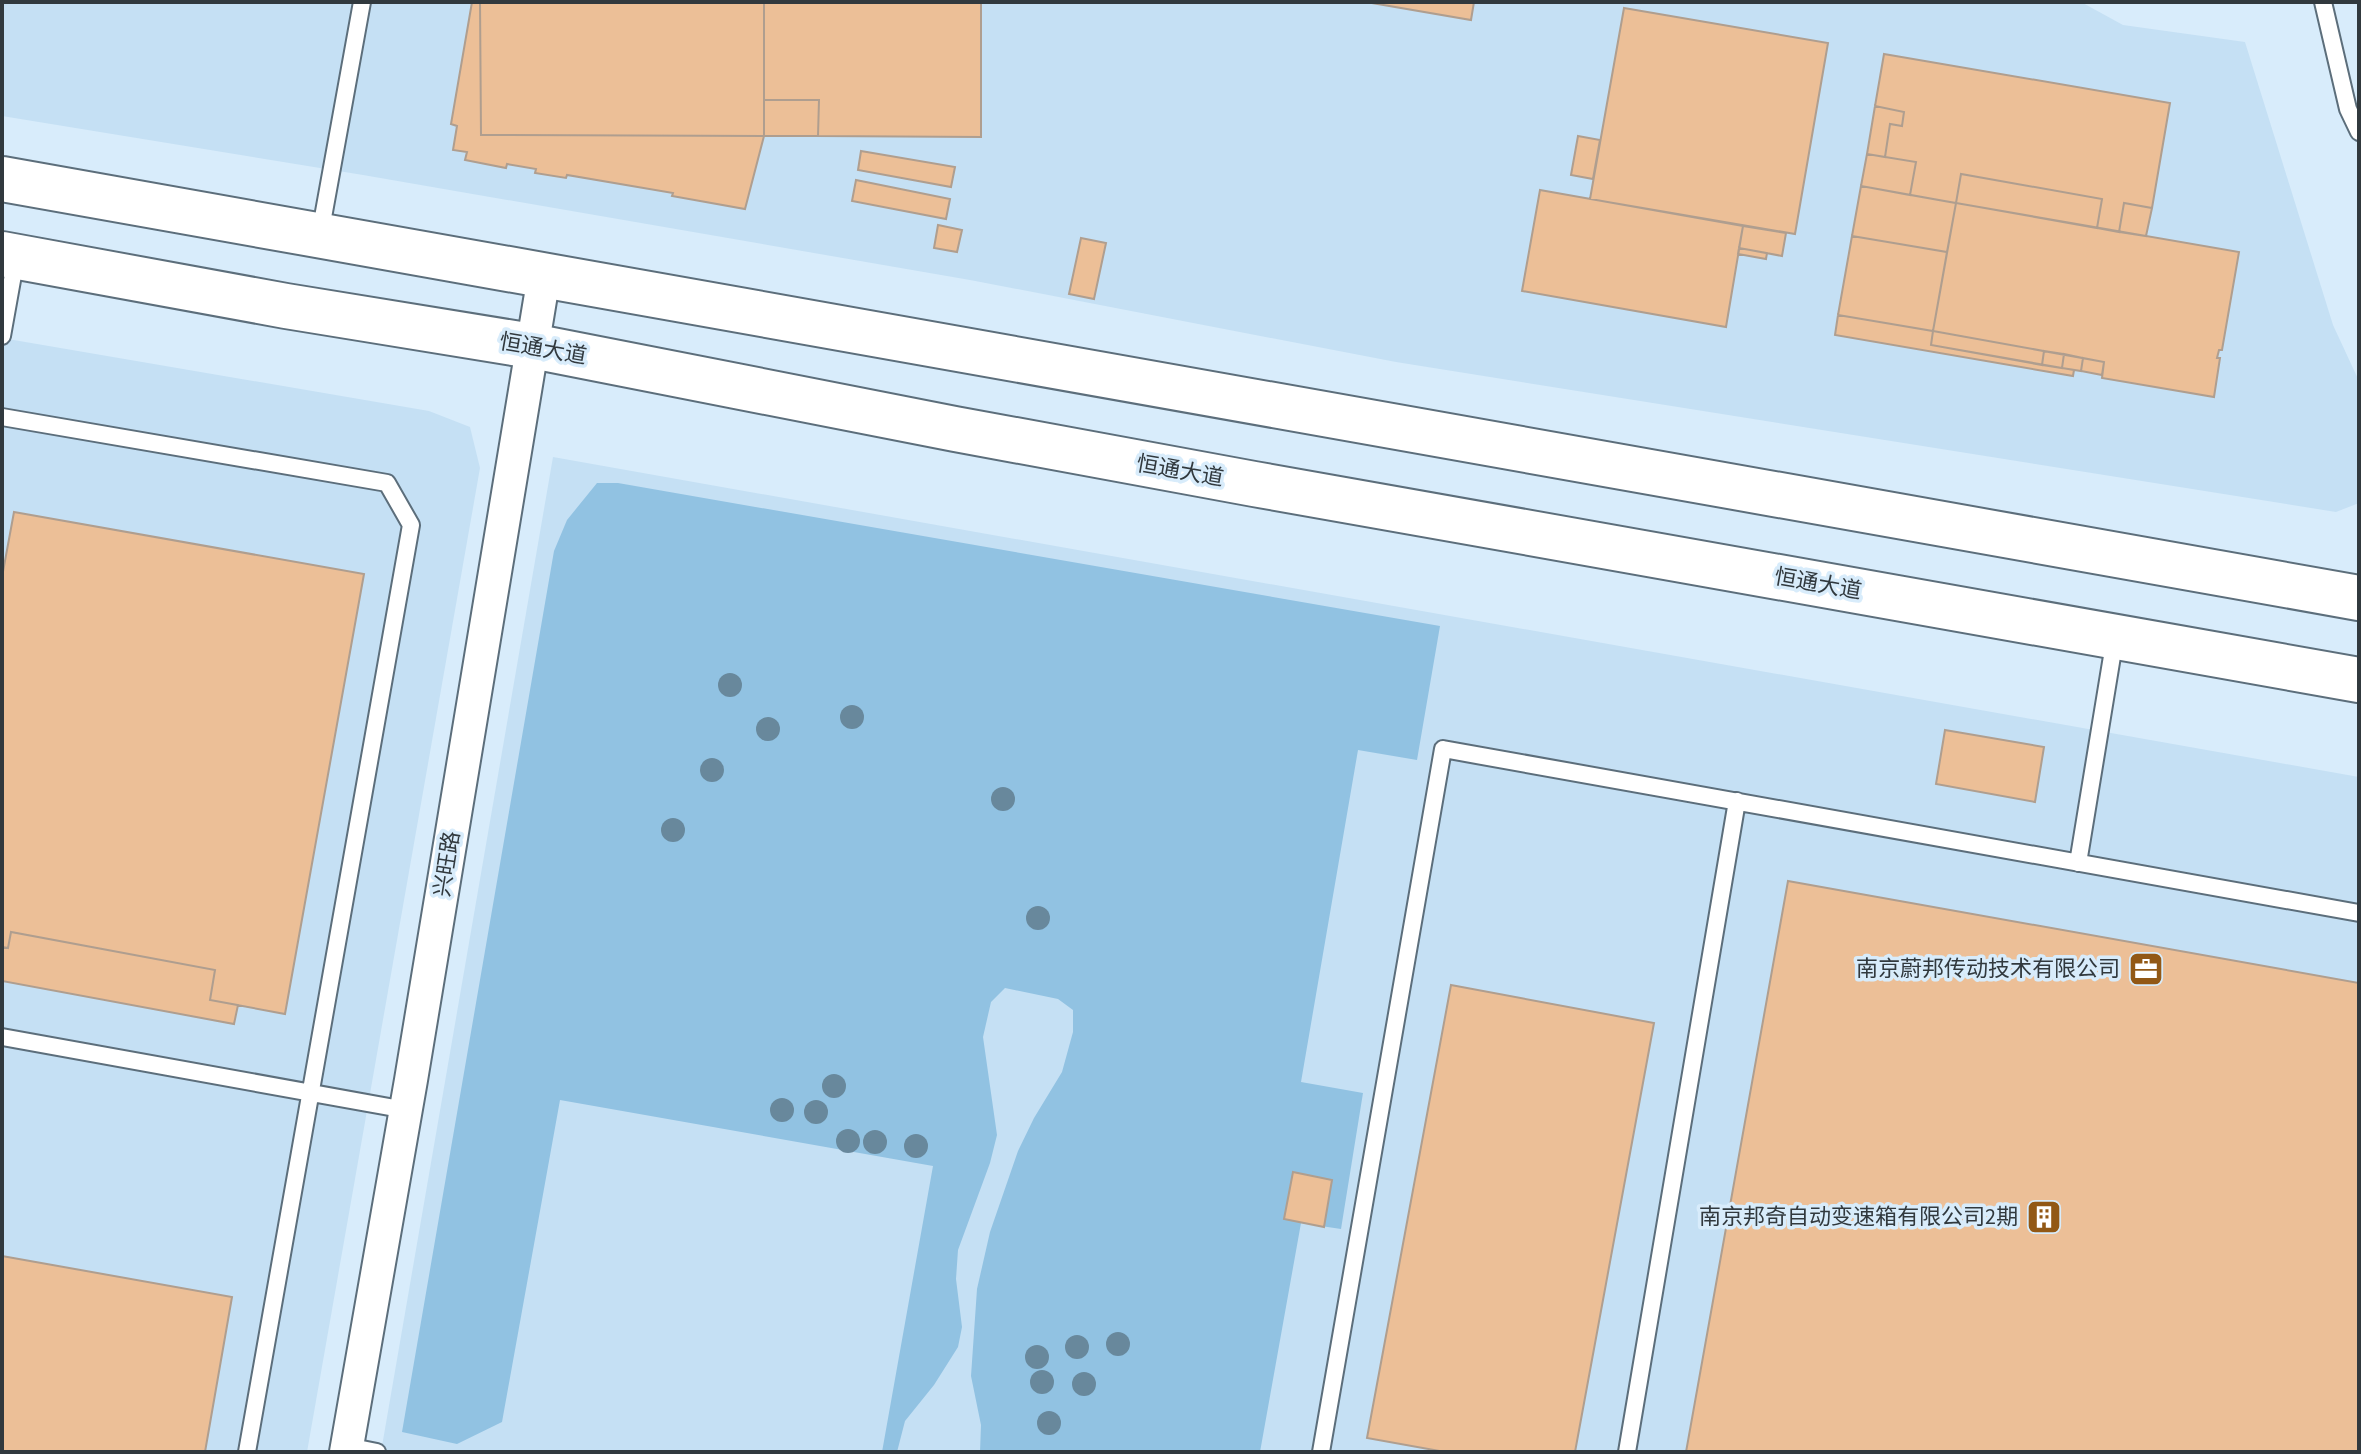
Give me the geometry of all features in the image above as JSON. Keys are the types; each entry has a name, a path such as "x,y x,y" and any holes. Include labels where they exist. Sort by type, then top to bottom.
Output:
{"main road":[{"path":"2,179 2359,598"},
{"name":"恒通大道","path":"9,255 286,306 532,346 1210,476 2359,680"}],"street":[{"name":"兴旺路","path":"357,1450 406,1110 544,276"}],"lane":[{"path":"319,236 362,2"},
{"path":"2323,2 2348,109 2359,132"},
{"path":"2,336 9,255"},
{"path":"2,417 387,483 411,525 247,1452"},
{"path":"2078,863 2115,637"},
{"path":"1321,1452 1443,749 2359,913"},
{"path":"1627,1452 1737,801"},
{"path":"2,1037 406,1110"}],"shaded area":[{"path":"2,2 2081,2 2123,25 2245,42 2333,325 2359,381 2359,503 2336,512 1396,362 970,280 2,116"},
{"path":"2,338 429,411 470,427 480,468 307,1452 2,1452"},
{"path":"553,457 2359,777 2359,1452 381,1452"},
{"path":"597,483 618,483 1440,626 1417,760 1358,750 1301,1082 1363,1093 1341,1229 1301,1223 1260,1452 980,1452 981,1425 971,1376 977,1289 990,1232 1018,1151 1062,1072 1073,1032 1073,1010 1058,999 1005,988 991,1002 983,1037 997,1135 958,1250 956,1279 962,1327 958,1347 934,1385 905,1421 897,1452 882,1452 933,1166 560,1100 502,1422 457,1444 402,1432 554,551 567,520"}],"building":[{"path":"472,2 480,2 481,135 764,136 745,209 672,196 673,193 567,175 566,178 535,173 536,169 507,164 506,168 465,160 467,152 453,150 457,126 451,124"},
{"path":"480,2 764,2 764,136 481,135"},
{"path":"764,2 981,2 981,137 818,136 819,100 764,100"},
{"path":"1366,2 1474,2 1471,20"},
{"path":"1624,8 1828,43 1795,234 1590,199"},
{"path":"1884,54 2170,103 2152,208 2124,203 2119,232 2097,228 2102,199 1961,174 1956,203 1910,195 1916,162 1885,157 1890,124 1902,126 1904,112 1875,106"},
{"path":"764,100 819,100 818,136 764,136"},
{"path":"1875,106 1904,112 1902,126 1890,124 1885,157 1867,154"},
{"path":"1578,136 1600,140 1593,179 1571,175"},
{"path":"861,151 955,167 951,187 858,170"},
{"path":"1867,154 1916,162 1910,195 1861,186"},
{"path":"1961,174 2102,199 2097,228 1956,203"},
{"path":"856,180 950,199 946,219 852,201"},
{"path":"1861,186 1956,203 1947,252 1852,236"},
{"path":"1540,190 1743,226 1726,327 1522,291"},
{"path":"1956,203 2239,252 2222,350 2219,350 2217,358 2220,358 2214,397 2102,378 2104,362 1933,331"},
{"path":"2124,203 2152,208 2146,236 2119,232"},
{"path":"938,225 962,230 957,252 934,248"},
{"path":"1743,226 1786,233 1782,256 1739,248"},
{"path":"1852,236 1947,252 1933,331 1838,315"},
{"path":"1081,238 1106,243 1094,299 1069,294"},
{"path":"1739,248 1767,253 1766,259 1738,254"},
{"path":"1838,315 1933,331 1931,345 2074,370 2073,376 1835,335"},
{"path":"1933,331 2044,351 2042,365 1931,345"},
{"path":"2044,351 2064,354 2062,368 2042,365"},
{"path":"2064,354 2083,358 2081,371 2062,368"},
{"path":"2083,358 2104,362 2102,375 2081,371"},
{"path":"14,512 364,574 285,1014 210,1000 215,970 11,932 8,948 2,947 2,577"},
{"path":"1945,730 2044,747 2035,802 1936,784"},
{"name":"南京邦奇自动变速箱有限公司2期","path":"1788,881 2359,983 2359,1452 1686,1452"},
{"path":"11,932 215,970 210,1000 238,1005 234,1024 2,981 2,947 8,948"},
{"path":"1451,985 1654,1023 1575,1452 1445,1452 1367,1438"},
{"path":"1293,1172 1332,1180 1324,1227 1284,1219"},
{"path":"2,1256 232,1297 205,1452 2,1452"}],"place":[{"name":"南京蔚邦传动技术有限公司","path":"2146,969"},
{"name":"南京邦奇自动变速箱有限公司2期","path":"2044,1217"}]}
